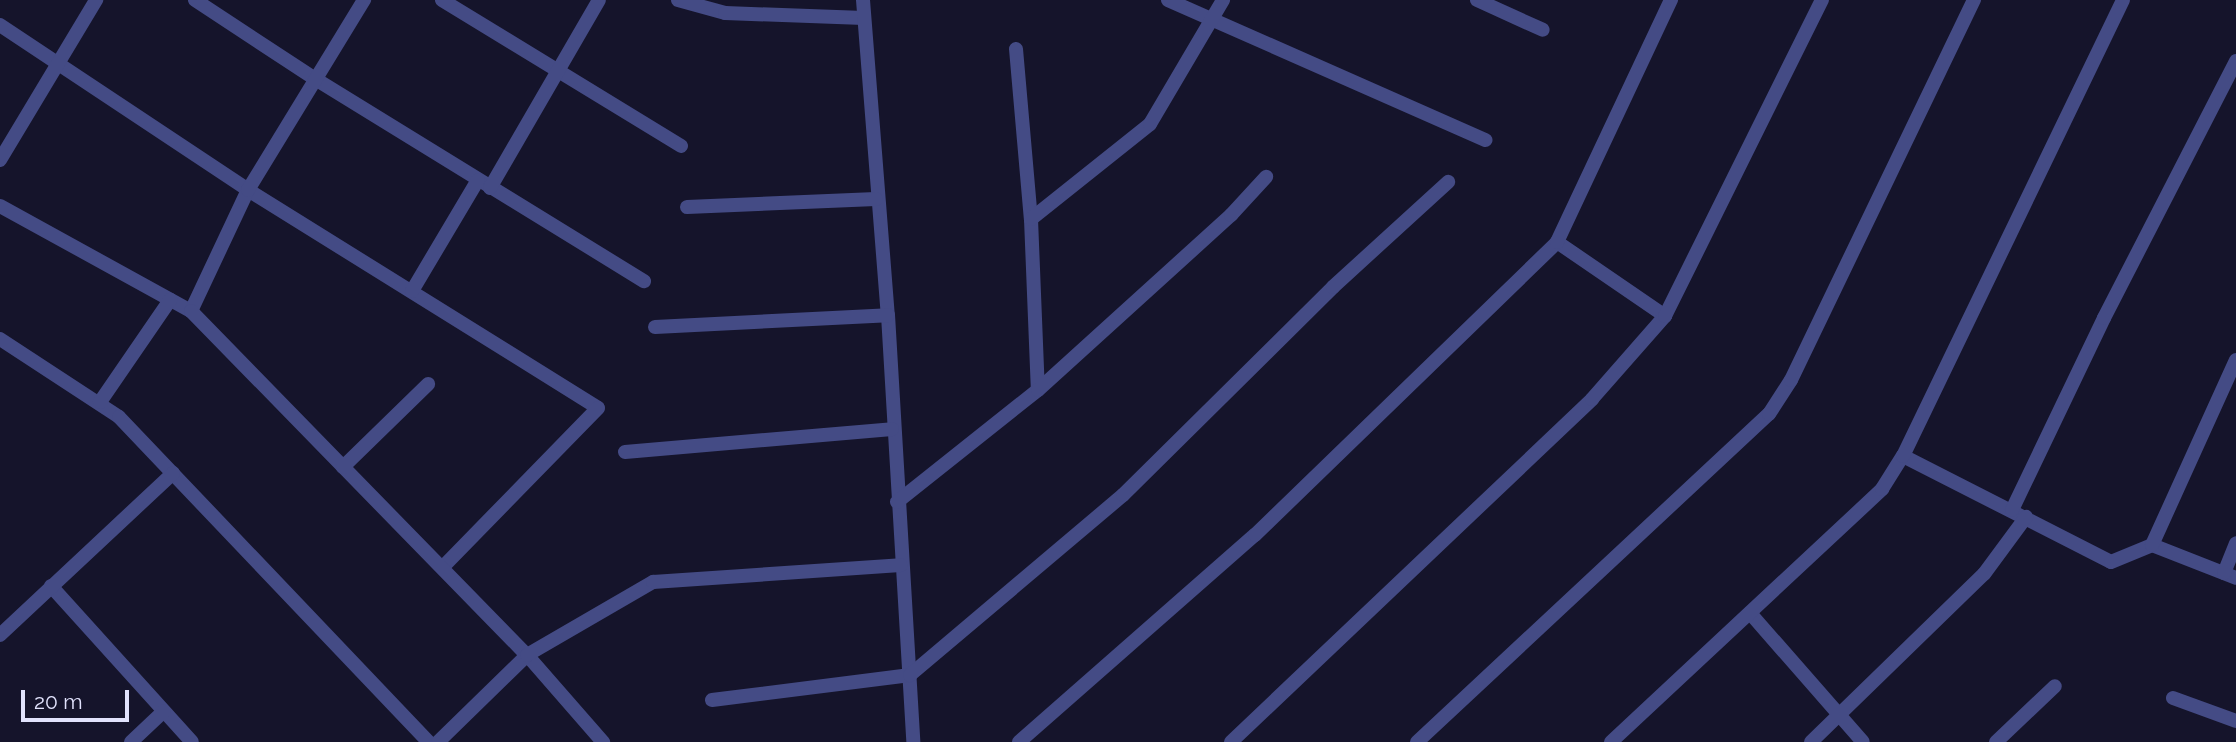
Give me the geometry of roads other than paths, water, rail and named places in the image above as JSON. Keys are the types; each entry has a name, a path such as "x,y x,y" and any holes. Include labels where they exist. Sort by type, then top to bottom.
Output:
{"street":[{"path":"0,160 55,63 96,0"},
{"path":"195,0 317,80 644,281"},
{"path":"191,311 248,190 363,0"},
{"path":"442,0 556,73 681,146"},
{"path":"412,291 556,73 599,0"},
{"path":"678,0 725,13 864,18"},
{"path":"863,0 876,199 888,315 892,429 913,742"},
{"path":"1168,0 1485,141"},
{"path":"1031,219 1150,124 1215,19 1223,0"},
{"path":"1477,0 1543,30"},
{"path":"1019,742 1255,535 1557,242 1671,0"},
{"path":"1231,742 1591,399 1665,316 1822,0"},
{"path":"1417,742 1769,414 1791,380 1974,0"},
{"path":"1611,742 1882,489 1903,456 2123,0"},
{"path":"0,25 248,190 598,408 442,568"},
{"path":"1016,49 1031,219 1038,390"},
{"path":"2012,510 2104,318 2236,61"},
{"path":"897,502 1038,390 1231,215 1266,177"},
{"path":"712,700 910,675 1123,495 1333,287 1448,183"},
{"path":"687,207 876,199"},
{"path":"0,206 191,311 527,654 603,742"},
{"path":"1557,242 1665,316"},
{"path":"100,402 170,300"},
{"path":"655,327 888,315"},
{"path":"0,339 100,402 173,473 428,742"},
{"path":"1903,456 2111,562 2152,545 2236,360"},
{"path":"343,467 428,384"},
{"path":"625,452 892,429"},
{"path":"0,635 173,473"},
{"path":"1811,742 1984,574 2026,517"},
{"path":"2152,545 2230,576 2236,543"},
{"path":"438,742 527,654 653,582 900,565"},
{"path":"51,586 192,742"},
{"path":"1750,613 1863,742"},
{"path":"1996,742 2055,686"},
{"path":"2173,698 2236,721"},
{"path":"131,742 164,711"}]}
